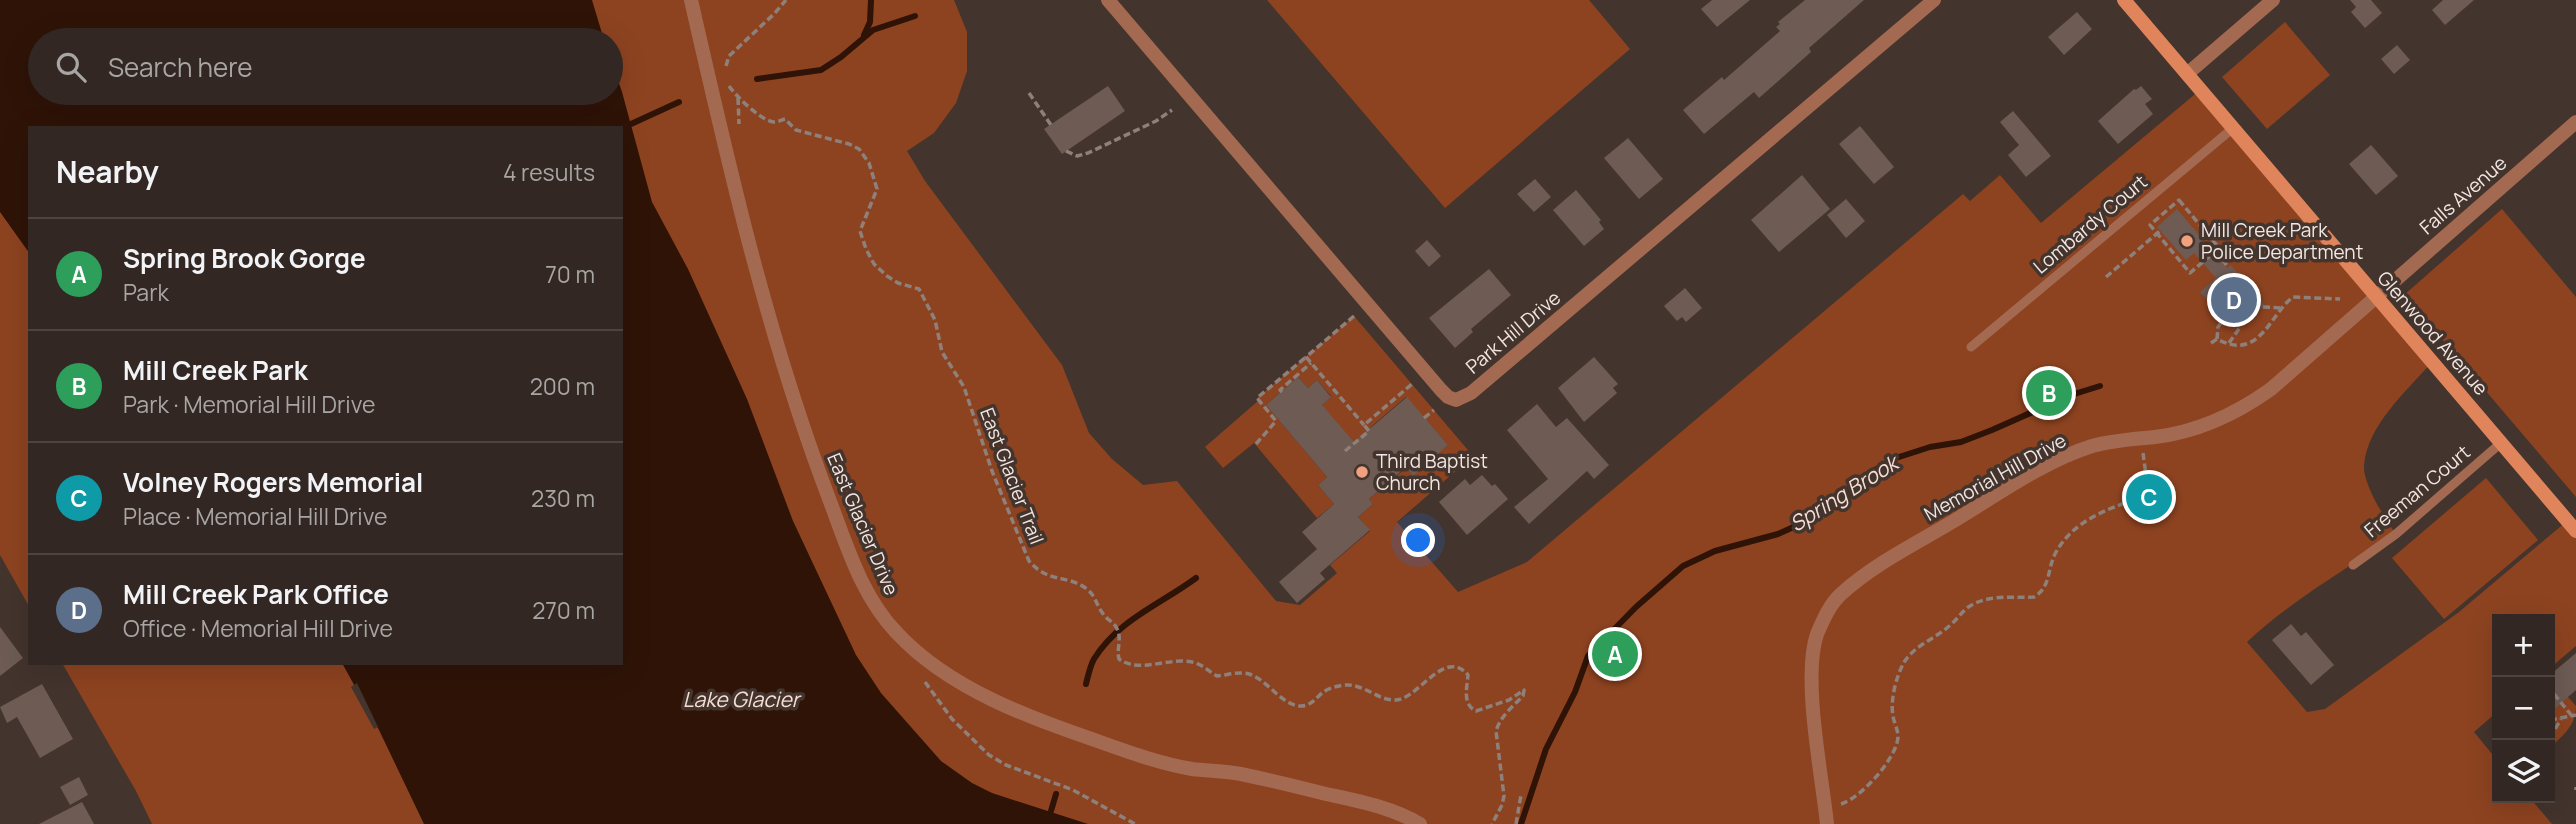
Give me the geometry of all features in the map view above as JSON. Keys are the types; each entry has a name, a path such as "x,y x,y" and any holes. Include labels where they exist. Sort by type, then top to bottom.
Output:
{"main road":[{"name":"Glenwood Avenue","path":"2124,0 2576,531"}],"street":[{"name":"East Glacier Drive","path":"691,0 764,301 804,433 846,545 867,592 885,620 917,652 982,694 1047,724 1124,751 1189,768 1238,773 1373,805 1420,824"},
{"name":"Park Hill Drive","path":"1108,0 1441,390 1456,400 1471,393 1934,0"},
{"path":"2187,74 2273,0"},
{"name":"Falls Avenue","path":"2376,297 2576,122"},
{"name":"Memorial Hill Drive","path":"1827,824 1813,700 1812,664 1817,636 1830,607 1840,595 1870,571 2061,458 2116,440 2186,432 2220,420 2250,404 2271,389 2376,297"}],"lane":[{"name":"Lombardy Court","path":"1971,347 2232,129"},
{"name":"Freeman Court","path":"2353,565 2396,534 2502,442"}],"path":[{"path":"724,69 729,56 786,0"},
{"name":"East Glacier Trail","path":"727,83 738,98 766,119 774,122 785,119 796,131 849,144 859,149 869,163 877,189 860,231 866,249 874,264 887,276 898,283 919,289 928,305 935,320 942,352 964,387 992,471 1029,561 1048,577 1087,589 1097,600 1101,612 1117,628 1117,654 1122,662 1140,666 1170,660 1203,665 1217,676 1247,673 1261,679 1285,700 1299,706 1315,701 1322,692 1348,685 1393,701 1422,685 1432,674 1452,668 1462,670 1468,675 1466,698 1471,708 1476,711 1509,700 1524,691 1523,696 1498,723 1496,730 1504,796 1492,824"},
{"path":"1028,93 1051,125"},
{"path":"738,98 740,129"},
{"path":"1066,151 1077,156 1088,153 1172,110"},
{"path":"2179,200 2219,248 2216,251 2190,273 2159,232 2150,225 2179,200"},
{"path":"2106,277 2159,232"},
{"path":"2216,251 2228,267"},
{"path":"2217,339 2229,343 2248,342 2262,335 2289,300 2297,296 2340,299"},
{"path":"2263,307 2283,309"},
{"path":"2217,339 2218,327 2229,312"},
{"path":"1256,444 1277,420 1256,398 1354,316"},
{"path":"2229,343 2241,326"},
{"path":"2211,343 2217,339"},
{"path":"1306,356 1369,431 1345,452"},
{"path":"1282,391 1280,390 1311,363"},
{"path":"1364,425 1412,384"},
{"path":"1325,389 1330,385"},
{"path":"1424,418 1434,410"},
{"path":"2144,463 2146,475"},
{"path":"2146,475 2158,478 2167,488 2168,502 2165,508 2154,516 2148,517 2135,512 2128,502 2127,495 2132,483 2146,475"},
{"path":"1842,803 1856,797 1894,750 1898,739 1892,712 1893,701 1898,677 1910,653 1947,629 1972,604 1998,597 2034,597 2039,594 2044,589 2056,552 2076,528 2097,513 2128,502"},
{"path":"917,652 921,673 934,697 968,736 989,755 1006,765 1073,790 1135,824"},
{"path":"2555,695 2574,715"},
{"path":"2555,719 2574,715"},
{"path":"2555,729 2561,718"},
{"path":"1516,824 1521,795"}],"shaded area":[{"path":"0,0 954,0 967,32 967,71 956,103 934,133 907,151 925,181 1062,365 1089,433 1112,459 1143,485 1177,481 1276,601 1300,605 1337,573 1330,565 1370,531 1358,517 1373,504 1369,499 1406,468 1413,475 1448,445 1406,397 1372,426 1348,455 1322,405 1331,396 1317,380 1308,388 1298,377 1266,405 1327,477 1318,485 1334,504 1317,518 1254,443 1223,468 1205,447 1258,401 1257,398 1354,316 1473,456 1397,522 1458,592 1527,562 1963,194 1970,201 2000,175 2041,223 2200,90 2432,362 2380,423 2367,451 2364,466 2367,482 2396,534 2301,599 2247,642 2307,712 2325,709 2459,612 2567,521 2576,531 2576,646 2555,664 2555,614 2492,614 2492,716 2474,732 2492,754 2492,803 2534,803 2552,824 152,824 136,791 63,665 623,665 623,126 28,126 28,604 0,555"},
{"path":"1267,0 1589,0 1630,49 1445,208"},
{"path":"2285,22 2330,75 2267,129 2222,77"},
{"path":"2502,209 2576,297 2576,497 2404,295"},
{"path":"2486,478 2538,540 2444,619 2392,558"},
{"path":"2560,688 2576,706 2574,719 2568,730 2555,743 2555,708 2559,704"}],"water":[{"name":"Lake Glacier","path":"0,0 592,0 600,28 28,28 28,105 623,105 623,96 652,202 688,269 747,399 793,521 856,655 881,693 941,761 972,783 992,793 1088,824 424,824 379,730 343,665 623,665 623,126 28,126 28,251 0,212"}],"pier":[{"path":"357,683 378,727 374,729 351,687"}],"building":[{"path":"1712,0 1750,0 1717,27 1701,9"},
{"path":"1805,0 1864,0 1809,48 1811,52 1759,98 1754,92 1704,134 1683,110 1722,77 1724,80 1780,31 1776,27 1780,24 1778,22"},
{"path":"2350,0 2371,0 2382,13 2365,28 2351,12 2356,7"},
{"path":"2443,0 2474,0 2445,25 2432,10"},
{"path":"2077,12 2092,29 2064,55 2048,37"},
{"path":"2397,45 2410,60 2394,74 2381,59"},
{"path":"1108,86 1125,111 1062,154 1044,129"},
{"path":"2141,86 2152,99 2145,104 2153,114 2118,144 2098,121"},
{"path":"2013,111 2051,156 2026,177 2008,155 2019,145 2000,122"},
{"path":"1860,126 1894,167 1874,184 1839,144"},
{"path":"1628,138 1663,179 1639,199 1604,158"},
{"path":"2371,145 2398,176 2376,195 2349,164"},
{"path":"1802,175 1830,209 1779,252 1751,220"},
{"path":"1535,179 1551,197 1534,212 1517,194"},
{"path":"1576,190 1601,220 1599,222 1604,229 1584,246 1553,210"},
{"path":"1846,199 1865,221 1846,238 1827,215"},
{"path":"2177,209 2227,268 2231,265 2265,305 2241,326 2225,307 2218,312 2200,292 2216,278 2194,253 2186,260 2157,227"},
{"path":"1427,240 1441,256 1429,267 1415,251"},
{"path":"1489,269 1511,295 1471,329 1473,332 1455,348 1429,318"},
{"path":"1685,288 1702,308 1686,322 1682,317 1677,321 1664,306"},
{"path":"1594,357 1618,384 1613,388 1617,393 1584,422 1558,388"},
{"name":"Third Baptist Church","path":"1298,377 1308,388 1317,380 1331,397 1322,405 1354,442 1407,397 1448,445 1413,476 1406,467 1369,499 1373,504 1358,517 1370,530 1320,573 1325,579 1297,603 1279,582 1317,549 1302,532 1334,504 1318,485 1327,477 1266,405"},
{"path":"1537,404 1556,427 1567,418 1609,465 1594,479 1587,471 1529,524 1514,507 1548,479 1507,430"},
{"path":"1482,475 1492,486 1495,484 1508,499 1467,535 1439,502 1465,479 1470,485"},
{"path":"2291,624 2301,636 2306,632 2334,665 2311,685 2272,640"},
{"path":"0,627 23,658 0,676"},
{"path":"2576,653 2576,690 2555,709 2555,677 2555,671"},
{"path":"42,684 73,739 40,758 17,717 7,723 0,707"},
{"path":"79,777 88,795 70,805 60,787"},
{"path":"82,802 94,824 39,824"}],"waterway":[{"path":"864,35 870,22 871,0"},
{"path":"757,79 821,70 873,30 915,16"},
{"path":"631,124 679,102"},
{"name":"Spring Brook","path":"1521,824 1546,749 1575,692 1588,656 1636,607 1683,566 1715,551 1778,534 1809,520 1868,474 1896,458 1930,447 1961,442 2071,395 2100,386"},
{"path":"1086,684 1094,659 1115,634 1196,578"},
{"path":"1051,811 1056,794"}],"place":[{"name":"Mill Creek Park Police Department","path":"2187,241"},
{"name":"Mill Creek Park Office","path":"2234,300"},
{"name":"Mill Creek Park","path":"2049,393"},
{"name":"Third Baptist Church","path":"1362,472"},
{"name":"Volney Rogers Memorial","path":"2149,497"},
{"name":"Spring Brook Gorge","path":"1615,654"}]}
